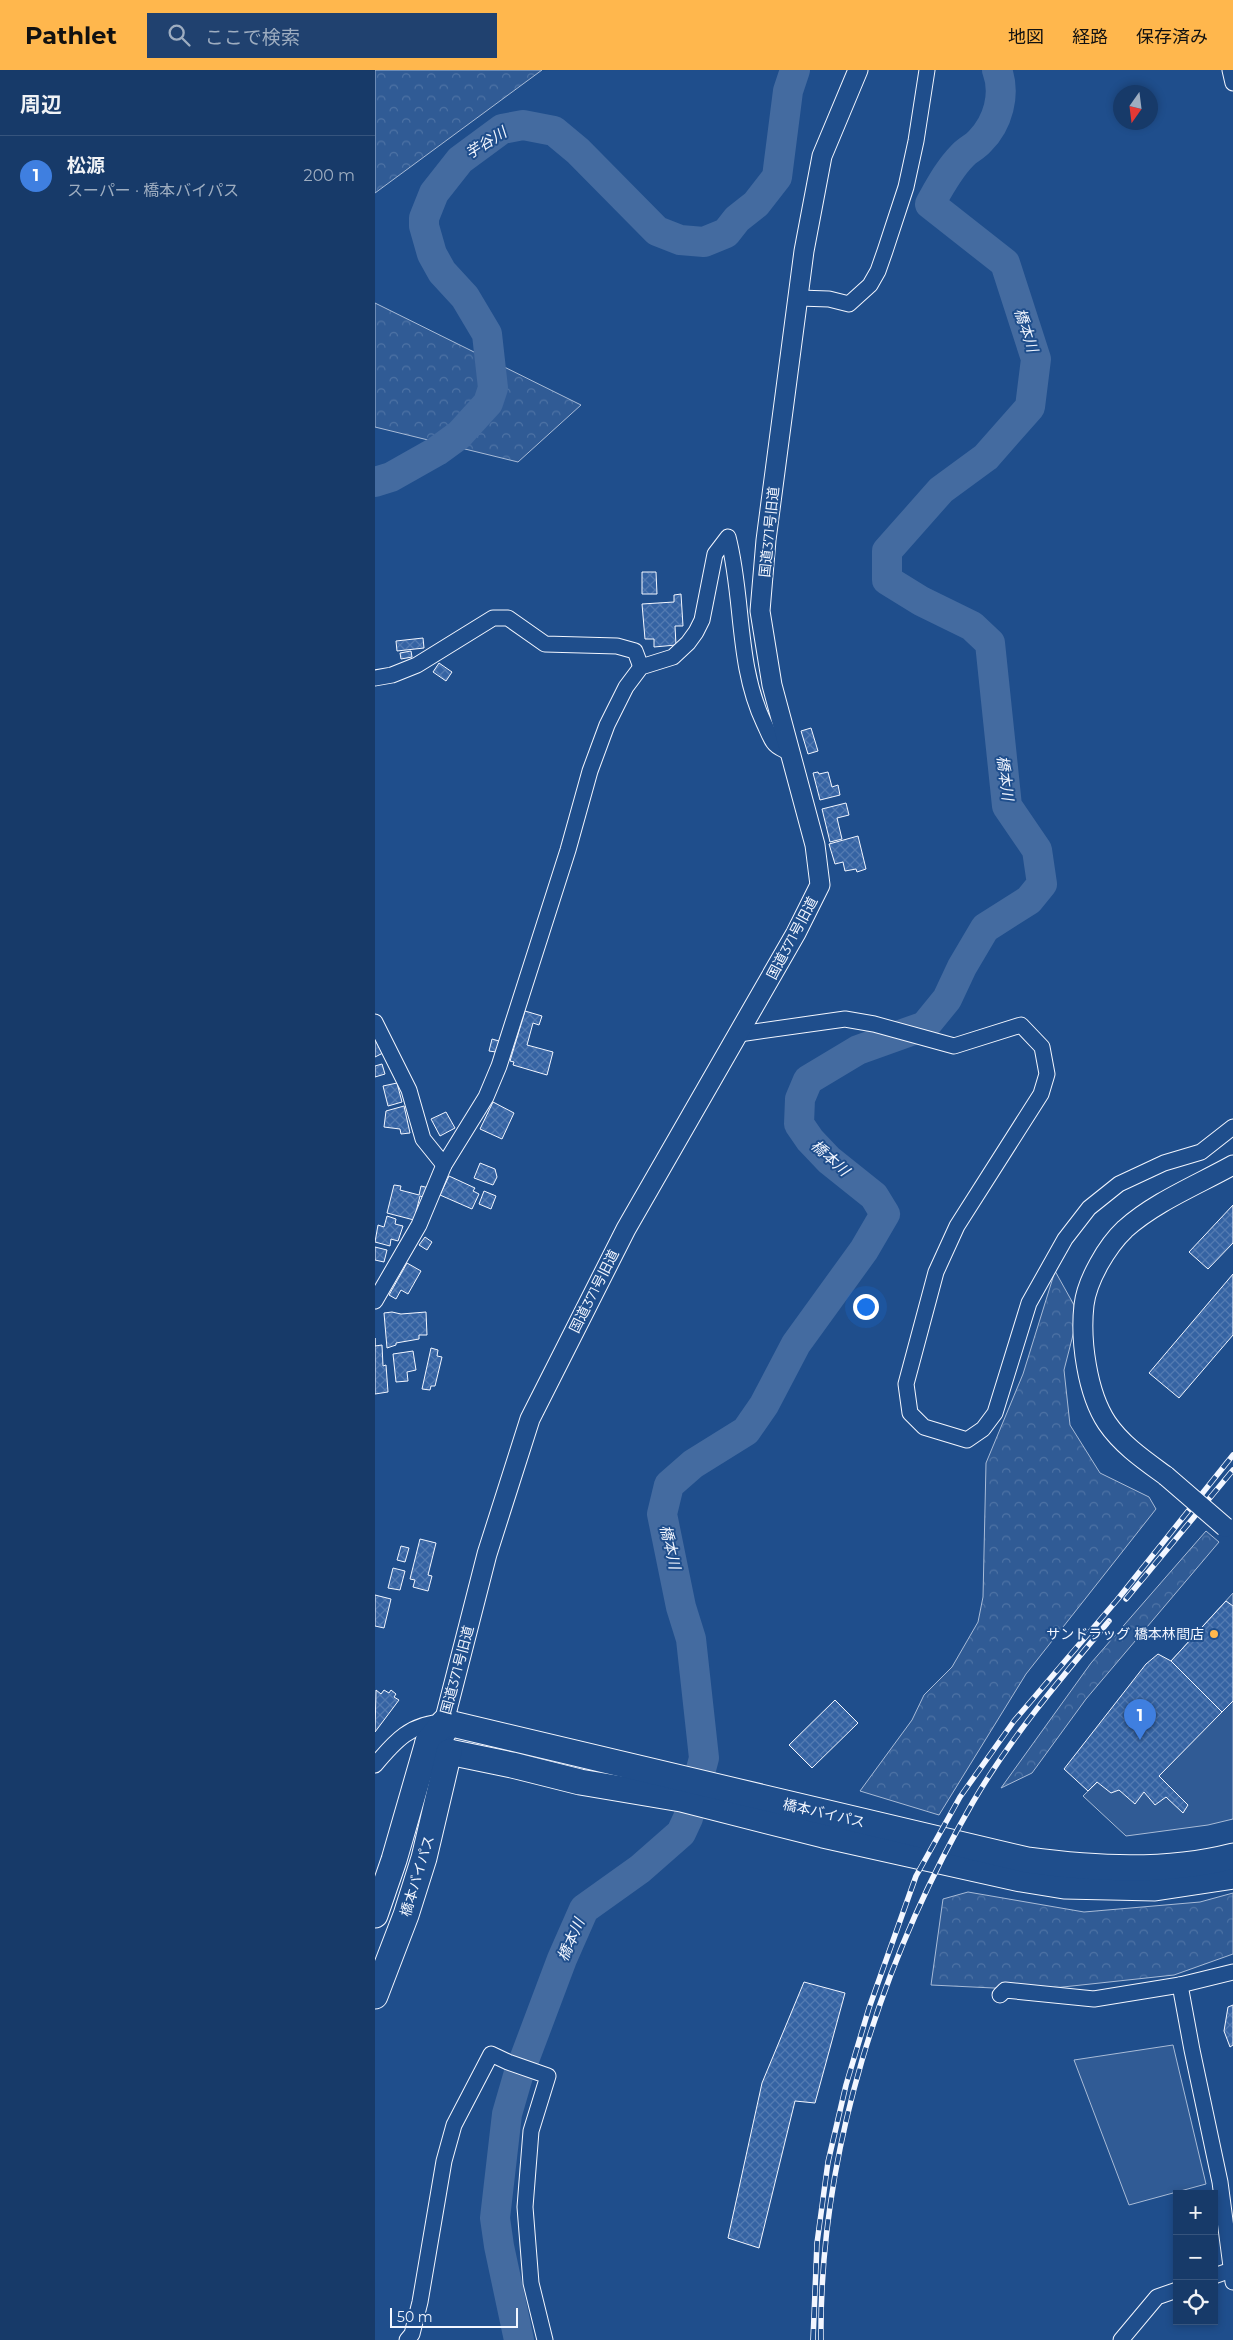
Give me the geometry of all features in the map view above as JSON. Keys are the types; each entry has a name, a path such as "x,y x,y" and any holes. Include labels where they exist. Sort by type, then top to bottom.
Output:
{"highway":[{"name":"橋本バイパス","path":"375,1996 406,1915 424,1858 443,1722 518,1739 825,1824 977,1870 1064,1886 1155,1888 1233,1876"},
{"name":"橋本バイパス","path":"438,1747 580,1782 1067,1866 1151,1867 1233,1856"},
{"name":"橋本バイパス","path":"375,1915 394,1860 438,1747"}],"street":[{"name":"国道371号旧道","path":"443,1722 487,1554 530,1419 626,1229 796,933 820,884 815,845 772,685 760,611 766,540 799,298 803,251 822,156 858,70"},
{"path":"799,298 829,299 849,304 870,284 878,271 906,187 916,141 927,70"},
{"path":"1230,70 1233,83"},
{"path":"375,1300 419,1225 444,1166 486,1097 499,1066 569,850 597,752 626,687 641,667 673,657 688,643 696,632 702,620 715,554 728,536 734,562 743,648 750,683 760,714 775,744 790,753"},
{"path":"375,678 392,675 417,665 493,618 508,618 545,644 617,646 635,651 641,667"},
{"path":"739,1034 845,1019 874,1024 938,1040 954,1046 1021,1025 1042,1047 1047,1074 1041,1094 957,1226 937,1272 906,1384 910,1413 924,1427 967,1440 983,1429 995,1413 1029,1303 1060,1248 1089,1208 1119,1184 1164,1163 1201,1152 1233,1128"},
{"path":"375,1022 409,1090 423,1139 444,1166"},
{"path":"1229,1530 1165,1476 1130,1450 1106,1422 1095,1396 1086,1365 1084,1304 1097,1265 1125,1229 1156,1207 1233,1165"},
{"path":"375,1765 410,1730 426,1722 443,1722"},
{"path":"1000,1995 1005,1990 1094,1999 1180,1985 1233,1972"},
{"path":"1180,1985 1191,2050 1227,2180 1232,2276 1218,2276"},
{"path":"407,2340 412,2334 420,2302 444,2161 454,2125 491,2054 548,2076 531,2131 525,2207 531,2284 545,2340"},
{"path":"1121,2340 1157,2297 1173,2291"}],"green space":[{"path":"375,70 542,70 375,193"},
{"path":"375,303 581,405 518,462 375,427"},
{"path":"1055,1271 1074,1305 1074,1331 1064,1370 1070,1425 1100,1473 1149,1497 1156,1509 1026,1674 939,1815 860,1791 912,1720 924,1695 952,1667 978,1622 983,1597 986,1463 1023,1374"},
{"path":"1206,1531 1219,1542 1086,1699 1032,1773 1001,1788 1091,1663"},
{"path":"968,1892 1084,1912 1200,1902 1233,1893 1233,1954 1174,1975 1035,1990 931,1985 943,1899"}],"shaded area":[{"path":"1233,1593 1233,1819 1208,1825 1126,1836 1083,1796 1115,1765 1171,1661"},
{"path":"1173,2045 1206,2184 1184,2190 1173,2190 1173,2193 1129,2205 1074,2060"}],"building":[{"path":"642,572 656,572 657,594 642,594"},
{"path":"681,594 683,626 675,626 676,645 654,647 654,639 645,639 642,604 674,602 674,595"},
{"path":"423,638 424,648 397,651 396,641"},
{"path":"411,651 412,657 401,659 400,653"},
{"path":"439,663 452,672 446,681 433,672"},
{"path":"811,728 818,751 808,754 801,731"},
{"path":"818,772 819,774 828,772 832,787 838,785 840,795 820,800 813,773"},
{"path":"846,803 849,815 837,818 842,839 830,842 822,809"},
{"path":"858,836 866,869 857,872 856,869 845,871 843,862 835,864 829,844"},
{"path":"525,1011 542,1016 539,1025 533,1023 527,1045 553,1052 547,1075 513,1065 514,1062 510,1061"},
{"path":"375,1038 383,1053 375,1057"},
{"path":"492,1039 499,1041 496,1052 489,1051"},
{"path":"382,1064 385,1074 375,1077 375,1066"},
{"path":"397,1083 402,1102 388,1106 383,1086"},
{"path":"493,1102 514,1113 502,1139 480,1129"},
{"path":"404,1106 410,1133 401,1134 400,1129 384,1127 386,1111"},
{"path":"446,1112 455,1128 440,1136 431,1119"},
{"path":"480,1163 495,1169 497,1177 493,1185 474,1178"},
{"path":"449,1176 475,1188 473,1191 479,1194 472,1209 440,1195"},
{"path":"394,1185 401,1186 400,1190 419,1195 421,1186 429,1188 426,1198 420,1196 414,1220 387,1213"},
{"path":"484,1191 496,1196 491,1209 479,1204"},
{"path":"1233,1205 1233,1243 1208,1269 1189,1252"},
{"path":"387,1216 396,1219 395,1224 403,1226 398,1241 391,1239 390,1246 375,1242 378,1225 384,1227"},
{"path":"425,1237 432,1242 427,1250 419,1245"},
{"path":"375,1247 387,1250 384,1262 375,1260"},
{"path":"407,1263 421,1271 408,1294 401,1290 396,1299 389,1295"},
{"path":"1233,1274 1233,1335 1179,1398 1149,1373"},
{"path":"426,1312 427,1335 419,1335 419,1339 396,1343 396,1345 387,1348 384,1313 401,1314"},
{"path":"382,1345 383,1366 386,1365 388,1392 375,1394 375,1346"},
{"path":"431,1348 438,1350 437,1356 442,1357 435,1386 431,1386 430,1390 422,1389"},
{"path":"413,1351 416,1370 407,1372 408,1381 396,1382 393,1354"},
{"path":"420,1539 436,1543 428,1575 432,1576 428,1591 413,1587 415,1580 410,1579"},
{"path":"401,1546 409,1548 405,1562 397,1560"},
{"path":"393,1568 405,1571 400,1590 388,1588"},
{"path":"375,1595 391,1599 384,1628 375,1626"},
{"name":"サンドラッグ 橋本林間店","path":"1226,1601 1233,1606 1233,1701 1222,1712 1171,1661"},
{"path":"1158,1654 1171,1661 1222,1712 1159,1776 1188,1805 1183,1813 1166,1797 1155,1805 1144,1792 1135,1804 1119,1790 1111,1793 1097,1782 1088,1791 1064,1769 1146,1664"},
{"path":"376,1690 381,1694 384,1690 389,1693 391,1690 396,1694 394,1697 399,1700 375,1732"},
{"path":"835,1700 858,1723 812,1768 789,1745"},
{"path":"804,1982 845,1993 815,2103 795,2101 759,2248 728,2238 762,2083"},
{"path":"1233,2005 1233,2045 1230,2047 1224,2031 1228,2007"}],"waterway":[{"name":"芋谷川","path":"375,482 391,477 437,451 459,435 488,403 493,388 487,334 465,297 442,272 432,254 424,226 424,218 434,193 460,160 502,129 523,125 554,131 578,151 657,231 680,240 704,242 726,233 737,219 756,204 777,177 788,91 795,70"},
{"name":"橋本川","path":"519,2340 495,2218 507,2114 518,2076 562,1959 584,1909 640,1869 681,1833 688,1818 704,1758 691,1639 681,1607 662,1514 669,1485 693,1464 746,1431 764,1405 796,1344 864,1250 885,1214 874,1196 829,1160 810,1140 799,1124 800,1099 808,1080 858,1050 925,1026 947,999 962,967 985,928 1029,900 1042,884 1037,850 1007,806 990,643 972,626 921,601 887,580 887,551 941,490 986,457 1030,407 1036,359 1005,263 930,204 953,167 964,154 980,141 992,126 999,108 1001,89 997,70"}],"railway":[{"path":"813,2340 817,2243 828,2162 846,2085 869,2008 916,1876 960,1797 1014,1721 1117,1600 1233,1455"},
{"path":"1126,1599 1233,1470"},
{"path":"821,2340 823,2270 831,2200 844,2130 862,2061 884,1993 910,1927 940,1863 988,1778 1037,1708 1109,1621"}],"place":[{"name":"サンドラッグ 橋本林間店","path":"1214,1634"},
{"name":"松源","path":"1140,1740"}]}
